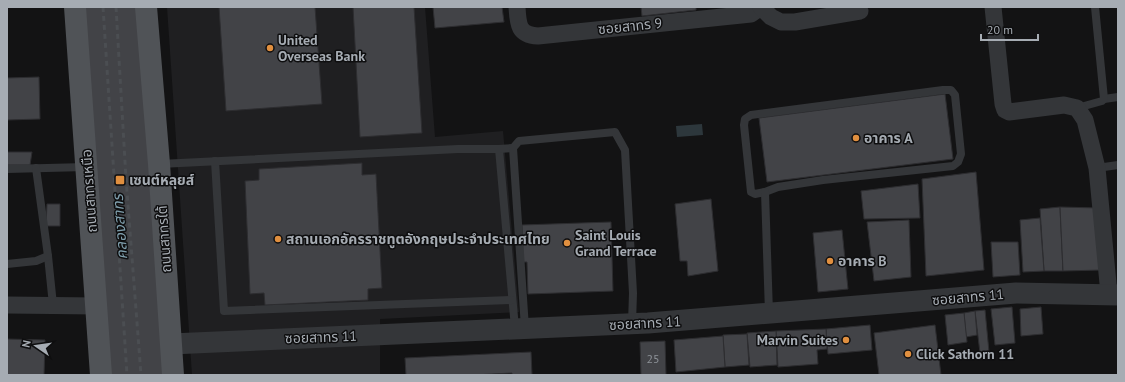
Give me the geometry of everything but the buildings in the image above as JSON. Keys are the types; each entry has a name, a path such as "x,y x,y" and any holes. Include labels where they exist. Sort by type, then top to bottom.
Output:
{"main road":[{"name":"ถนนสาทรเหนือ","path":"75,7 101,375"},
{"name":"ถนนสาทรใต้","path":"146,7 159,164 173,375"}],"street":[{"name":"ซอยสาทร 9","path":"517,7 518,22 521,30 531,36 538,36 751,14 761,7"},
{"path":"761,7 771,17 781,22 795,22 860,11"},
{"path":"993,7 1003,104 1005,110 1009,112 1064,105 1078,108 1085,120 1096,168 1113,294"},
{"name":"ซอยสาทร 11","path":"171,344 648,323 1016,293 1113,294"},
{"path":"7,305 97,306"}],"lane":[{"path":"1095,7 1104,99"},
{"path":"943,90 951,90 955,95 961,154 958,162 953,166 824,180 778,187 765,192 755,194 751,192 744,126 745,119 751,115 943,90"},
{"path":"1078,108 1118,96"},
{"path":"520,329 513,148 519,141 615,132 625,150 633,293 632,323"},
{"path":"159,164 458,149 513,148"},
{"path":"499,149 512,300 520,329"},
{"path":"215,161 224,311 512,300"},
{"path":"1096,168 1118,166"},
{"path":"7,169 87,167"},
{"path":"36,168 53,306"},
{"path":"765,192 769,313"},
{"path":"7,264 36,261 48,256"}],"shaded area":[{"path":"167,7 425,7 435,137 503,131 519,312 380,319 380,375 192,375"},
{"path":"702,124 703,135 677,137 676,126"}],"railway":[{"path":"103,7 127,375"},
{"path":"116,7 126,179 141,375"}],"place":[{"name":"United Overseas Bank","path":"270,48"},
{"name":"อาคาร A","path":"856,138"},
{"name":"เซนต์หลุยส์","path":"120,180"},
{"name":"สถานเอกอัครราชทูตอังกฤษประจำประเทศไทย","path":"278,239"},
{"name":"Saint Louis Grand Terrace","path":"567,243"},
{"name":"อาคาร B","path":"830,261"},
{"name":"Marvin Suites","path":"846,340"},
{"name":"Click Sathorn 11","path":"908,354"}],"water label":[{"name":"คลองสาทร","path":"120,227"}]}
